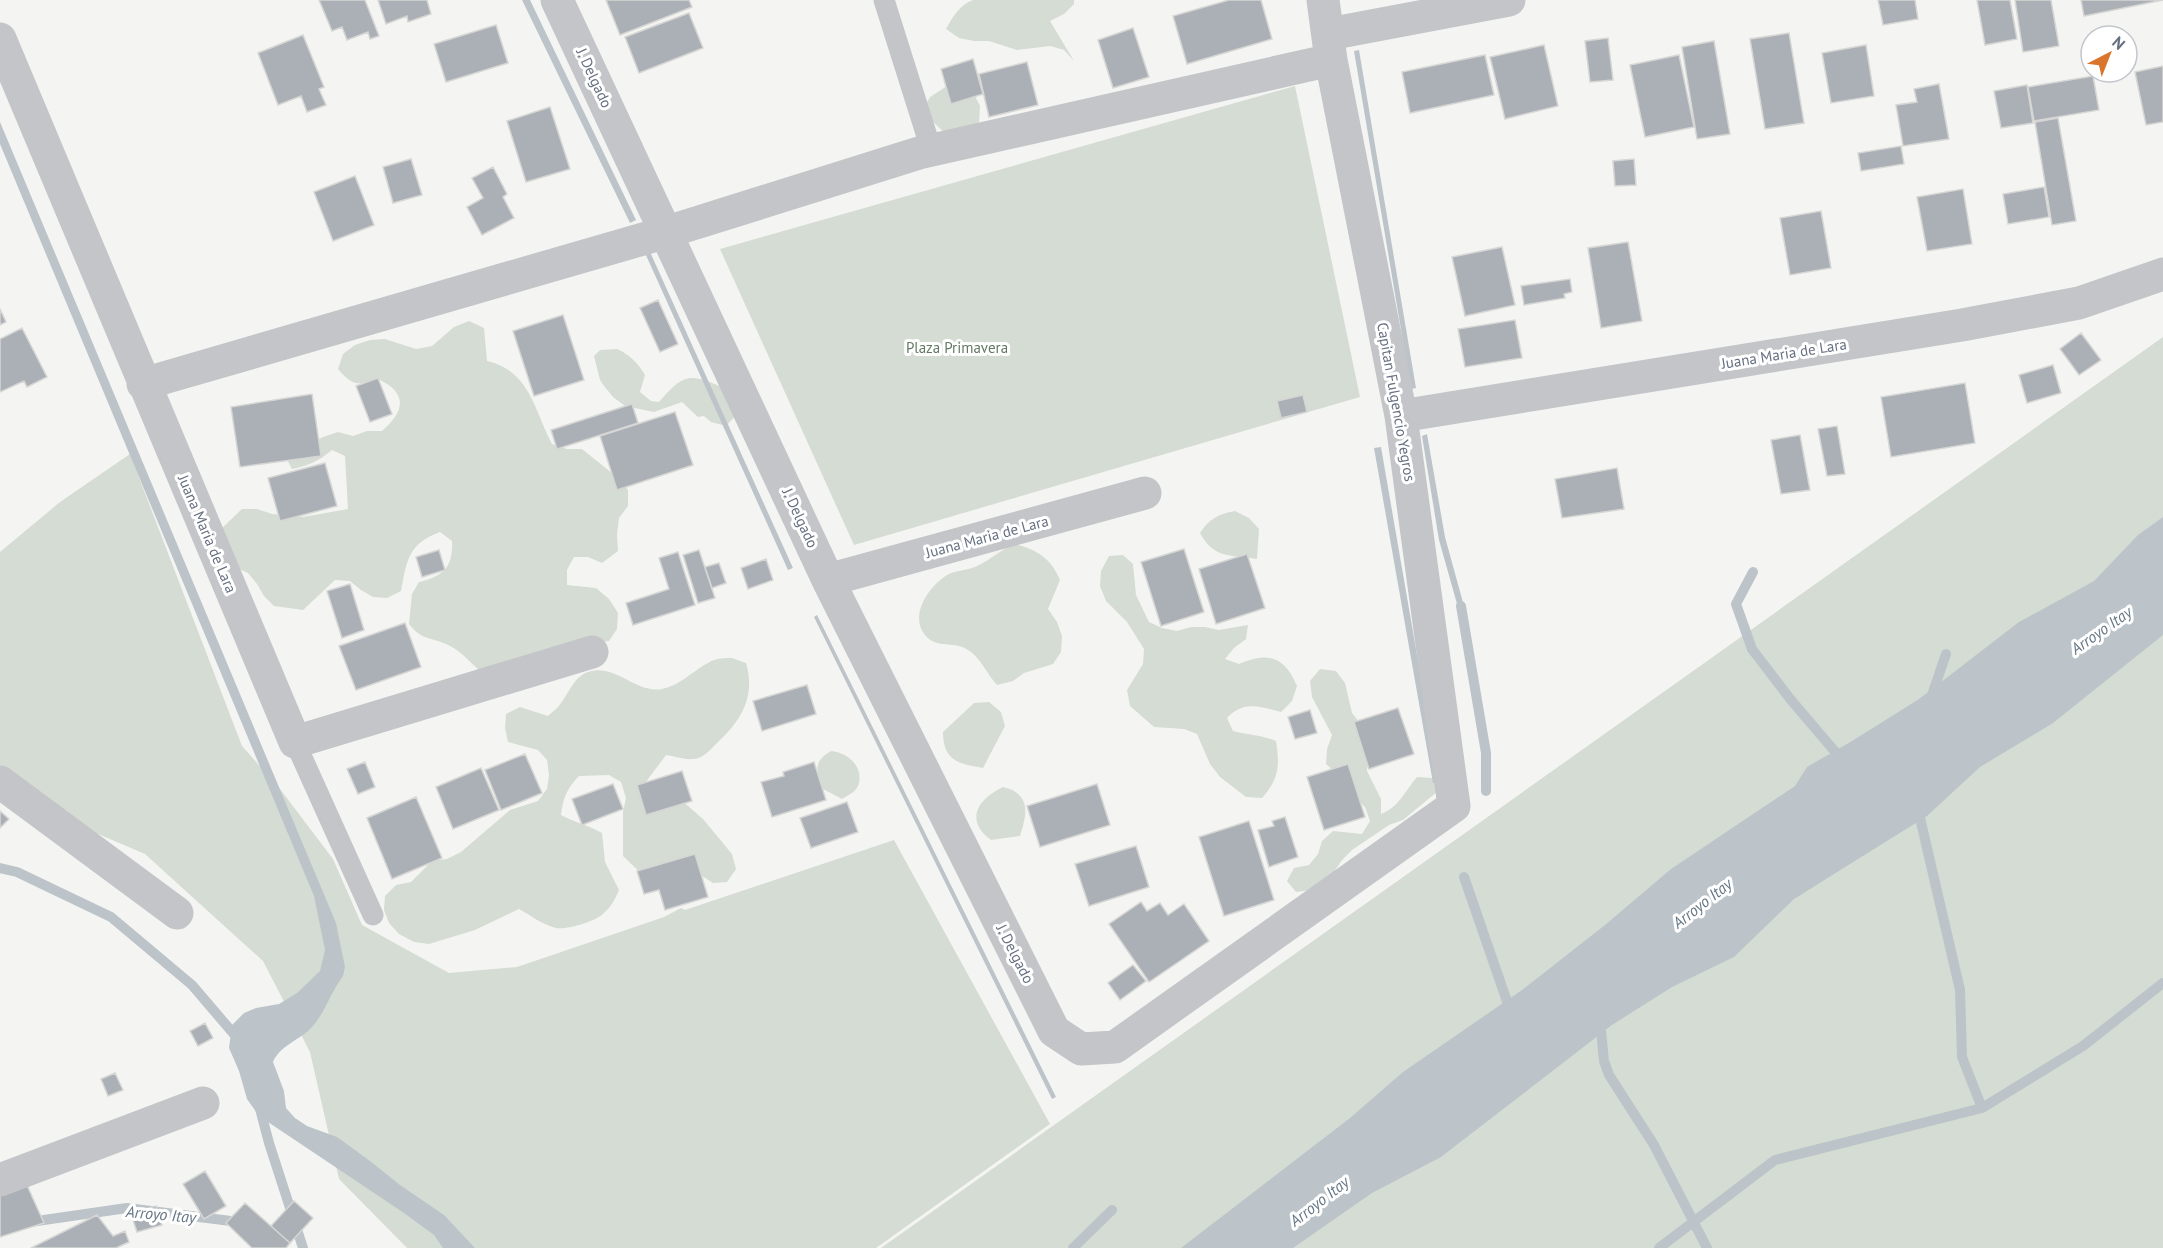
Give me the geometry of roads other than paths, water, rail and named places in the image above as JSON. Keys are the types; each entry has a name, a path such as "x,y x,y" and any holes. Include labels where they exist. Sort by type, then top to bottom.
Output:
{"street":[{"name":"J. Delgado","path":"557,0 828,580 1054,1030"},
{"name":"Capitan Fulgencio Yegros","path":"1054,1030 1081,1049 1115,1047 1454,806 1401,416 1323,0"},
{"path":"143,384 667,232 931,149 1509,0"},
{"name":"Juana Maria de Lara","path":"0,39 295,742"},
{"name":"Juana Maria de Lara","path":"1401,416 1962,325 2079,303 2163,274"},
{"name":"Juana Maria de Lara","path":"828,580 1145,493"},
{"path":"295,742 592,652"},
{"path":"0,782 177,912"},
{"path":"0,1180 203,1103"}],"lane":[{"path":"884,0 931,149"},
{"path":"295,742 373,915"}],"water":[{"path":"522,0 530,0 636,220 630,223"},
{"path":"1359,50 1416,388 1411,389 1354,51"},
{"path":"0,122 336,923 345,967 343,976 314,1024 284,1048 273,1062 284,1091 286,1108 307,1126 337,1137 444,1215 475,1248 443,1248 434,1235 404,1213 259,1116 247,1099 229,1048 232,1025 244,1013 256,1008 279,1004 297,993 320,971 325,950 314,896 0,144"},
{"path":"650,252 793,568 788,570 645,253"},
{"path":"1427,434 1445,537 1467,617 1461,618 1439,540 1422,436"},
{"path":"1381,447 1439,782 1433,783 1374,448"},
{"path":"2163,517 2163,635 2053,723 1980,767 1927,816 1794,899 1734,957 1672,987 1612,1025 1441,1157 1372,1193 1293,1248 1181,1248 1350,1118 1403,1072 1522,990 1605,925 1671,869 1795,786 1807,767 1919,699 2019,622 2094,581 2138,535"},
{"path":"817,615 1056,1097 1052,1099 814,617"}],"waterway":[{"path":"1753,572 1736,604 1752,649 1791,700 1843,761"},
{"path":"1461,606 1486,753 1486,791"},
{"path":"1931,698 1946,654"},
{"path":"1917,805 1960,990 1962,1057 1982,1108"},
{"path":"0,868 17,872 111,917 192,985 239,1040"},
{"path":"1464,877 1511,1013"},
{"name":"Arroyo Itay","path":"1659,1248 1775,1160 1982,1108 2083,1046 2163,983"},
{"path":"1600,1020 1604,1061 1609,1075 1654,1145 1707,1248"},
{"path":"259,1105 303,1248"},
{"name":"Arroyo Itay","path":"30,1222 127,1208 231,1221 240,1225"},
{"path":"1073,1248 1112,1210"}],"park label":[{"name":"Plaza Primavera","path":"957,348"}]}
